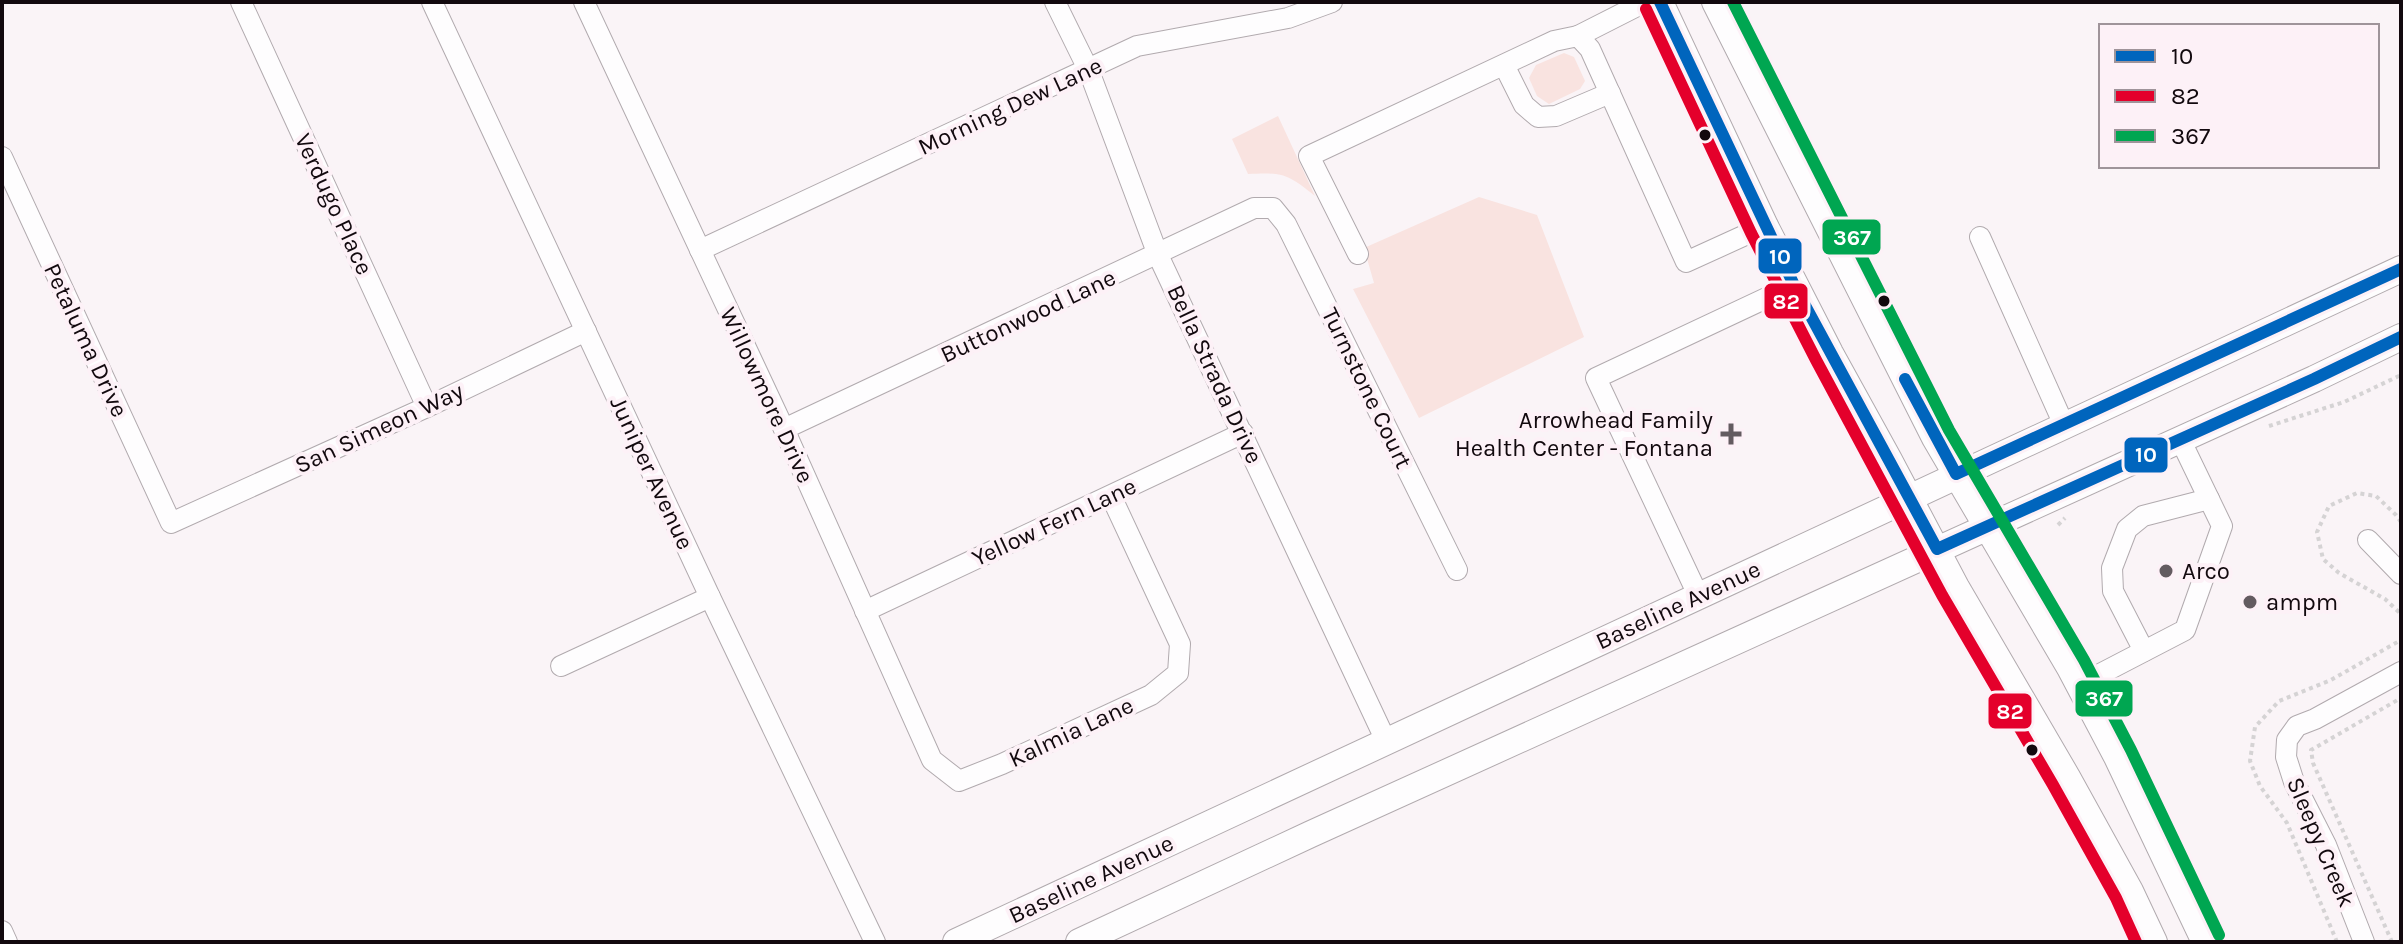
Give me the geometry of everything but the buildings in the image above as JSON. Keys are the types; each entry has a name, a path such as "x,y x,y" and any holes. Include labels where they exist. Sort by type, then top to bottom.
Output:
{"main road":[{"path":"1660,2 1794,285 1956,587 2130,891 2154,942"},
{"path":"1715,2 1935,438 2079,685 2117,757 2205,942"},
{"name":"Baseline Avenue","path":"956,942 2401,269"},
{"path":"1079,942 2401,337"}],"street":[{"name":"Verdugo Place","path":"241,2 427,407"},
{"name":"Juniper Avenue","path":"432,2 875,942"},
{"name":"Willowmore Drive","path":"584,2 784,429 932,760 959,781"},
{"name":"Bella Strada Drive","path":"1055,2 1089,71 1158,255 1386,741"},
{"name":"Morning Dew Lane","path":"700,250 1137,46 1270,11 1288,18 1332,2"},
{"path":"1358,254 1309,156 1554,41 1578,36 1645,2"},
{"path":"1578,36 1590,49 1686,262 1765,226"},
{"path":"1504,65 1524,105 1538,117 1556,116 1610,93"},
{"name":"Petaluma Drive","path":"2,157 171,523"},
{"name":"Buttonwood Lane","path":"784,429 1254,208 1273,208"},
{"name":"Turnstone Court","path":"1273,208 1286,224 1457,570"},
{"path":"1980,237 2064,425"},
{"path":"1698,595 1596,378 1794,285"},
{"name":"San Simeon Way","path":"171,523 586,331"},
{"name":"Yellow Fern Lane","path":"865,611 1243,433"},
{"path":"2079,685 2185,630 2222,526 2180,439"},
{"name":"Kalmia Lane","path":"959,781 1151,695 1178,673 1180,644 1111,496"},
{"path":"2144,651 2113,591 2112,568 2127,529 2143,516 2209,499"},
{"path":"2368,540 2401,574"},
{"path":"561,666 710,597"},
{"name":"Sleepy Creek","path":"2364,942 2326,845 2294,782 2286,757 2287,740 2297,726 2401,672"},
{"path":"2,931 7,942"}],"path":[{"path":"2260,430 2344,402 2401,375"},
{"path":"2058,525 2068,515"},
{"path":"2392,942 2313,763 2311,750 2401,698"}],"shaded area":[{"path":"1564,53 1574,57 1585,81 1580,89 1549,104 1537,96 1529,78 1536,65"},
{"path":"1278,116 1315,196 1284,176 1248,174 1232,139"},
{"path":"1479,197 1537,215 1584,337 1419,418 1353,289 1374,283 1364,248"}],"transit line":[{"name":"10","path":"1660,2 1794,285 1937,549 2401,337"},
{"name":"367","path":"1733,2 1949,430 2084,660 2131,750 2219,935"},
{"name":"82","path":"1646,9 1751,233 1816,360 1942,595 2116,898 2136,942"},
{"name":"10","path":"1905,379 1956,474 2401,269"}],"place":[{"name":"Arrowhead Family Health Center - Fontana","path":"1731,434"},
{"name":"Arco","path":"2166,571"},
{"name":"ampm","path":"2250,602"}]}
